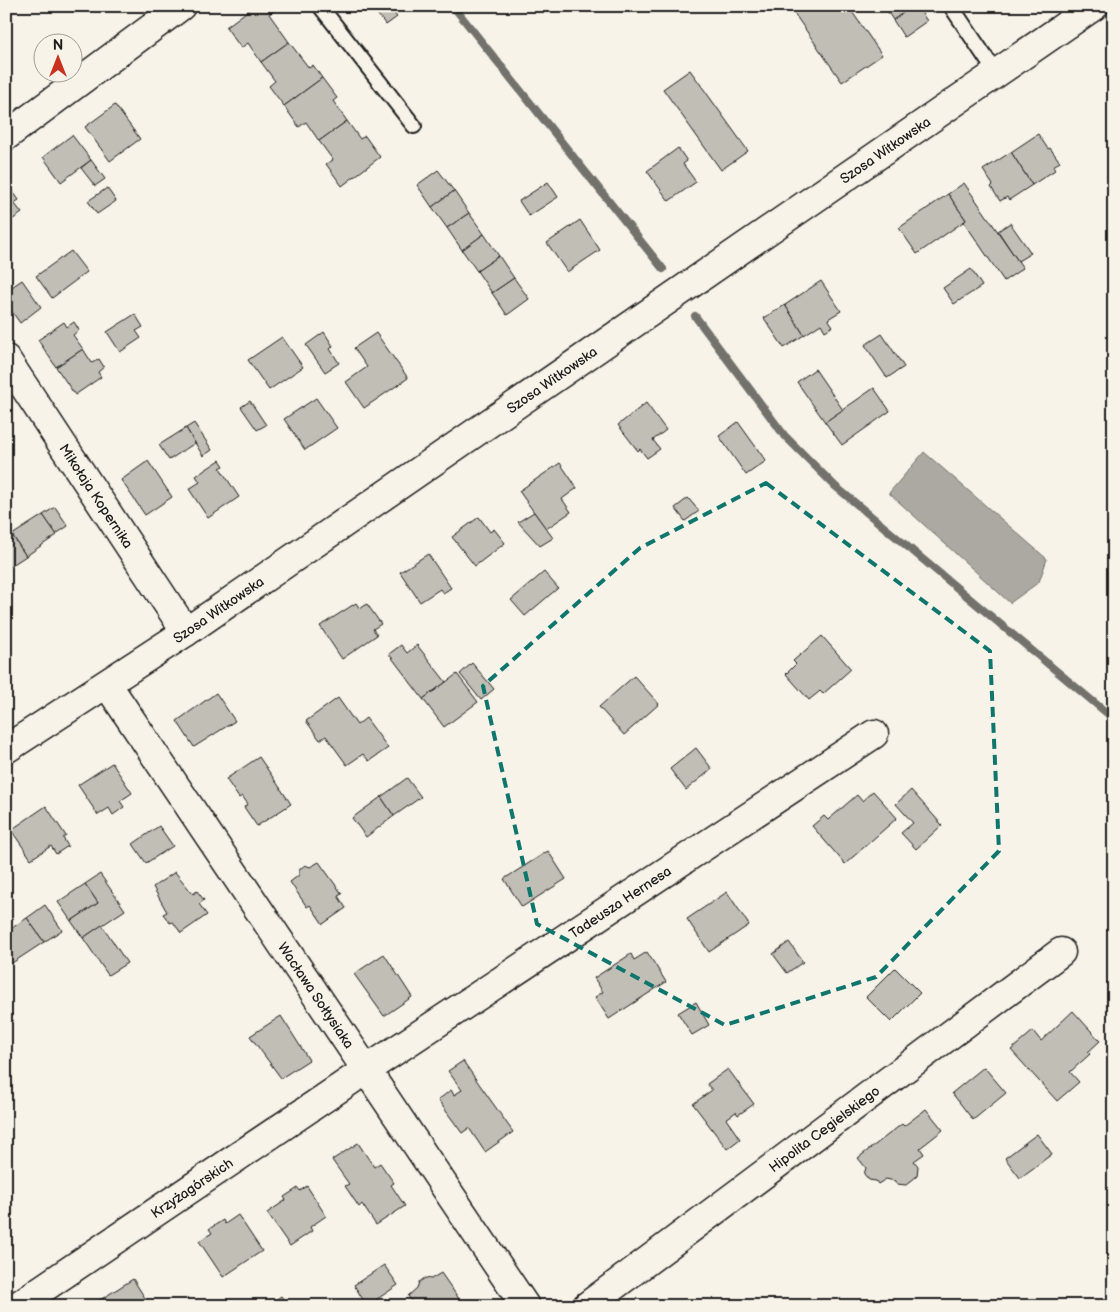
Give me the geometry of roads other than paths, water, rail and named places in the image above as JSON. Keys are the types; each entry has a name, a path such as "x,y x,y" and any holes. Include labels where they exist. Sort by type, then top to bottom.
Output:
{"street":[{"path":"6,136 181,6"},
{"name":"Szosa Witkowska","path":"6,749 186,632 1094,6"},
{"name":"Mikołaja Kopernika","path":"6,359 186,632"},
{"name":"Wacława Sołtysiaka","path":"107,684 525,1306"},
{"name":"Tadeusza Hernesa","path":"366,1070 874,734"},
{"name":"Hipolita Cegielskiego","path":"587,1306 1061,952"},
{"name":"Krzyżagórskich","path":"17,1306 366,1070"}],"lane":[{"path":"320,6 414,126"},
{"path":"951,6 996,73"}],"waterway":[{"path":"453,6 663,269"},
{"path":"695,316 784,435 835,486 1114,719"}]}
